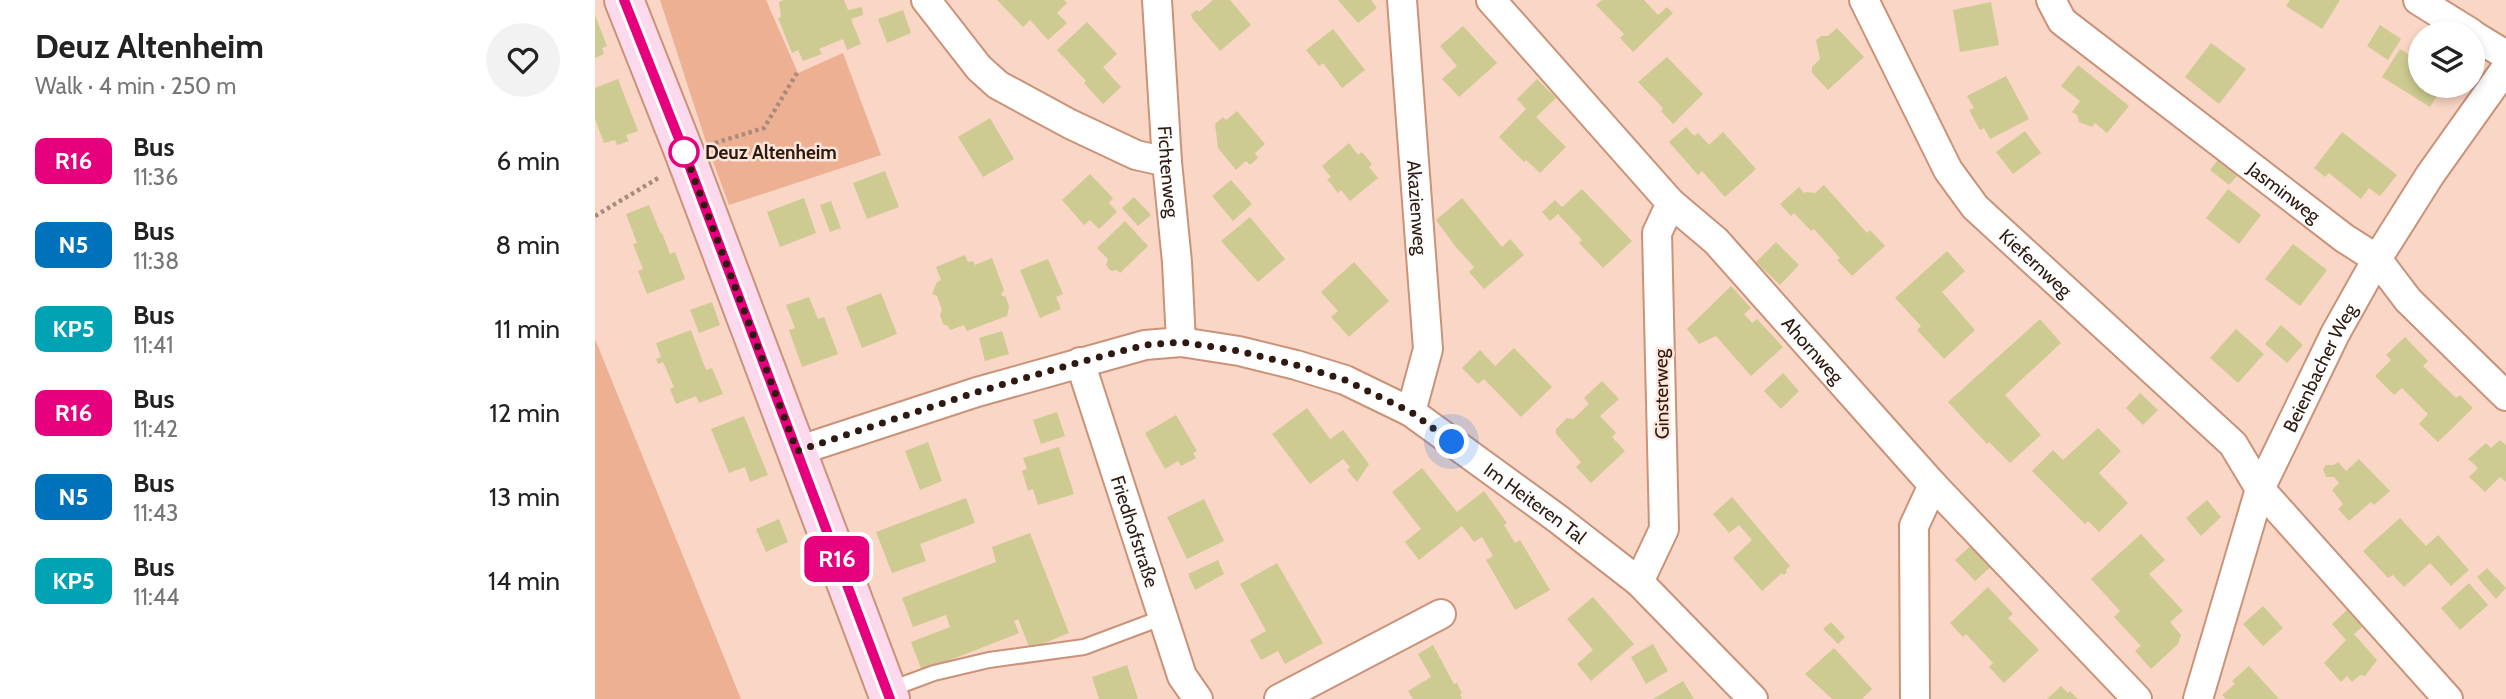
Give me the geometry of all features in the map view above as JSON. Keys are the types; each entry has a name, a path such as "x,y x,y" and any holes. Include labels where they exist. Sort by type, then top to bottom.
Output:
{"main road":[{"path":"624,0 889,695"}],"street":[{"path":"926,0 979,68 998,85 1070,124 1136,155 1167,162"},
{"name":"Fichtenweg","path":"1157,0 1181,342"},
{"name":"Akazienweg","path":"1402,0 1428,349 1411,412"},
{"name":"Ahornweg","path":"1491,0 1671,204 1716,241 1933,485 2137,699"},
{"name":"Kiefernweg","path":"1864,0 1948,170 1975,206 2233,444 2260,489 2448,699"},
{"name":"Jasminweg","path":"2051,0 2062,21 2344,238 2377,259 2408,300 2506,396"},
{"path":"2418,0 2451,21"},
{"path":"2485,42 2506,55"},
{"name":"Beienbacher Weg","path":"2198,699 2260,489 2335,334 2377,259 2431,175 2506,68"},
{"name":"Ginsterweg","path":"1639,582 1664,529 1657,233 1671,204"},
{"name":"Im Heiteren Tal","path":"797,451 977,392 1145,345 1181,342 1239,351 1296,365 1345,380 1411,412 1639,582 1752,699"},
{"name":"Friedhofstraße","path":"1080,362 1182,676 1198,699"},
{"path":"1915,699 1913,526 1933,485"},
{"path":"1279,699 1441,614"}],"lane":[{"path":"889,695 934,673 989,660 1084,647 1164,617"}],"path":[{"path":"595,216 685,155 707,145 764,128 797,73"}],"shaded area":[{"path":"660,0 766,0 798,73 843,53 881,155 729,205"},
{"path":"595,339 741,699 595,699"}],"building":[{"path":"844,0 848,10 862,7 863,15 851,19 861,44 847,50 843,39 819,49 822,54 803,61 798,50 792,53 778,18 781,17 779,2"},
{"path":"997,0 1064,0 1067,3 1057,13 1067,23 1048,40 1030,20 1023,27"},
{"path":"1213,0 1230,0 1251,25 1220,51 1191,14 1197,10 1199,12"},
{"path":"1338,0 1371,0 1377,8 1358,23"},
{"path":"1602,0 1644,0 1658,15 1667,7 1673,13 1633,52 1620,38 1624,34 1596,5"},
{"path":"2290,0 2340,0 2322,29 2286,6"},
{"path":"1991,2 1999,45 1960,52 1953,10"},
{"path":"903,10 911,33 887,43 878,19"},
{"path":"595,15 607,46 602,48 604,54 595,58"},
{"path":"1087,22 1117,54 1103,67 1121,87 1103,104 1057,50"},
{"path":"2380,25 2401,39 2388,60 2367,46"},
{"path":"1463,26 1497,63 1459,97 1442,79 1457,66 1440,46"},
{"path":"1837,28 1864,57 1828,90 1812,73 1812,67 1820,59 1816,40 1821,36 1828,36"},
{"path":"1333,29 1365,70 1342,88 1323,63 1319,66 1306,50"},
{"path":"2211,43 2246,69 2219,104 2185,77"},
{"path":"2400,49 2408,54 2408,93 2382,77"},
{"path":"1667,57 1703,94 1673,124 1661,111 1663,108 1638,82"},
{"path":"2078,65 2129,106 2107,133 2095,123 2092,127 2079,122 2077,115 2072,112 2080,101 2061,86"},
{"path":"2006,76 2029,119 1990,139 1984,128 1980,130 1969,110 1974,108 1967,96"},
{"path":"618,79 638,131 626,135 629,141 617,145 615,140 604,143 595,119 595,88"},
{"path":"1537,79 1556,98 1536,117 1566,147 1540,173 1526,160 1524,162 1499,137 1526,109 1517,99"},
{"path":"2416,98 2436,98 2430,107"},
{"path":"1237,111 1265,144 1255,153 1258,158 1250,165 1246,161 1236,170 1218,148 1215,124 1223,117 1226,120"},
{"path":"990,118 1014,159 983,177 958,137"},
{"path":"1686,127 1694,136 1698,133 1709,145 1723,132 1756,169 1725,197 1702,171 1698,175 1669,142"},
{"path":"2025,131 2041,153 2013,174 1996,152"},
{"path":"2342,132 2397,175 2380,196 2369,188 2361,199 2329,173 2325,177 2314,168"},
{"path":"1349,143 1358,155 1362,152 1372,164 1369,167 1378,178 1350,201 1341,190 1338,193 1327,179 1331,177 1322,166"},
{"path":"2218,160 2237,176 2229,185 2210,170"},
{"path":"885,171 899,207 867,219 853,183"},
{"path":"1090,174 1113,198 1109,203 1117,212 1099,229 1090,220 1084,225 1062,200"},
{"path":"1231,180 1252,204 1233,221 1212,196"},
{"path":"1824,185 1867,233 1870,230 1885,246 1852,276 1814,229 1811,231 1794,213 1791,216 1780,204 1799,187 1805,194 1815,193"},
{"path":"1582,189 1632,241 1603,268 1579,243 1582,240 1558,214 1550,221 1542,212 1555,200 1562,207"},
{"path":"2228,189 2261,215 2239,244 2206,218"},
{"path":"1134,197 1151,215 1138,226 1122,208"},
{"path":"804,198 816,233 780,247 767,212"},
{"path":"1462,198 1502,247 1510,239 1524,255 1484,289 1469,272 1474,267 1436,220"},
{"path":"831,201 841,228 830,232 820,205"},
{"path":"649,205 670,254 675,252 685,279 647,294 638,271 643,269 633,244 637,243 626,214"},
{"path":"1250,217 1285,259 1258,282 1221,241"},
{"path":"1125,221 1148,246 1120,273 1117,270 1111,271 1106,265 1108,259 1097,248"},
{"path":"1776,242 1799,265 1780,285 1756,262"},
{"path":"2293,244 2327,270 2300,306 2265,279"},
{"path":"1947,251 1965,271 1942,292 1975,330 1944,359 1917,330 1921,326 1895,298"},
{"path":"965,255 968,262 973,261 975,265 992,258 1004,290 1001,295 1006,297 1009,307 1007,316 967,331 964,325 950,330 943,324 937,296 932,294 937,282 941,280 936,267"},
{"path":"1048,259 1063,294 1056,297 1061,309 1040,318 1020,270"},
{"path":"1354,262 1389,301 1349,337 1331,317 1338,311 1321,292"},
{"path":"1731,286 1751,308 1744,314 1752,323 1757,319 1783,347 1751,376 1716,336 1699,344 1687,329"},
{"path":"881,293 897,334 862,348 846,307"},
{"path":"809,297 818,319 824,317 838,354 802,367 789,330 795,328 786,305"},
{"path":"712,302 720,325 699,333 690,310"},
{"path":"2040,319 2061,343 2005,395 2041,435 2010,463 1989,442 1987,444 1948,402"},
{"path":"2281,325 2303,345 2287,363 2265,344"},
{"path":"2236,329 2264,354 2238,383 2210,358"},
{"path":"691,330 706,370 712,368 723,394 699,403 696,396 676,404 670,389 674,387 663,362 658,364 656,359 661,357 656,343"},
{"path":"1002,331 1009,354 985,361 979,338"},
{"path":"2405,337 2428,361 2423,366 2456,398 2460,395 2473,408 2438,442 2419,424 2428,414 2402,388 2394,395 2375,376 2391,360 2386,355"},
{"path":"1514,348 1552,387 1521,417 1484,379 1478,384 1462,368 1480,350 1495,366"},
{"path":"1783,373 1799,391 1781,409 1764,391"},
{"path":"1602,381 1619,399 1600,416 1616,433 1612,437 1625,451 1591,483 1576,467 1581,462 1556,434 1556,429 1567,418 1573,419 1589,404 1584,398"},
{"path":"2140,393 2158,410 2143,425 2126,408"},
{"path":"1307,408 1330,439 1343,430 1369,464 1357,482 1347,470 1350,467 1343,459 1310,484 1272,434"},
{"path":"1057,412 1065,436 1041,444 1033,420"},
{"path":"1176,415 1197,451 1193,453 1196,458 1181,466 1178,461 1165,469 1145,433"},
{"path":"744,416 768,475 750,482 745,467 729,473 711,429"},
{"path":"2098,428 2121,451 2099,473 2128,503 2099,532 2088,521 2085,524 2032,471 2053,450 2063,460"},
{"path":"2500,440 2506,445 2506,482 2500,477 2485,492 2469,477 2478,468 2468,459 2486,443 2491,448"},
{"path":"928,442 942,481 920,490 905,451"},
{"path":"1059,447 1074,494 1038,505 1033,489 1028,491 1022,471 1027,469 1023,458"},
{"path":"2359,459 2390,491 2374,505 2371,502 2349,521 2338,509 2343,504 2332,490 2339,483 2334,477 2326,477 2323,469 2326,465 2338,462 2346,471"},
{"path":"1422,468 1457,512 1484,491 1507,523 1504,525 1515,543 1520,540 1550,590 1515,610 1486,560 1493,556 1482,537 1474,542 1462,526 1419,560 1405,542 1421,529 1392,492"},
{"path":"1732,497 1790,566 1784,575 1782,573 1762,591 1733,558 1752,540 1739,525 1729,533 1713,514"},
{"path":"966,498 975,523 920,544 926,561 892,573 876,532"},
{"path":"1204,499 1224,541 1187,559 1167,517"},
{"path":"2207,500 2221,517 2201,536 2186,518"},
{"path":"2400,518 2426,546 2438,535 2469,570 2451,586 2430,563 2404,587 2393,575 2388,578 2363,551"},
{"path":"779,519 788,542 766,552 756,529"},
{"path":"1030,533 1069,633 1030,649 1018,619 1014,621 1019,633 922,671 911,642 950,627 946,615 913,627 902,598 996,562 992,547"},
{"path":"2141,534 2165,560 2149,574 2183,611 2170,622 2181,635 2178,644 2151,669 2135,651 2141,646 2114,617 2120,611 2091,579"},
{"path":"1975,542 1995,563 1975,581 1955,560"},
{"path":"1218,560 1224,574 1195,590 1188,574"},
{"path":"1277,563 1323,643 1285,664 1278,651 1261,660 1250,640 1266,631 1240,584"},
{"path":"2487,568 2506,588 2496,599 2477,577"},
{"path":"2469,583 2488,605 2460,630 2441,608"},
{"path":"1988,587 2013,614 2008,618 2039,650 2004,683 1989,667 1993,663 1966,634 1963,637 1950,623"},
{"path":"1593,597 1634,644 1591,681 1577,664 1593,650 1567,619"},
{"path":"2263,606 2283,628 2263,646 2243,624"},
{"path":"2348,609 2363,626 2354,634 2377,660 2365,676 2360,675 2352,682 2347,676 2341,682 2324,663 2346,640 2332,624"},
{"path":"1831,622 1845,637 1838,644 1823,629"},
{"path":"1653,644 1668,671 1646,684 1631,657"},
{"path":"1433,645 1454,684 1457,683 1462,699 1413,699 1408,691 1431,677 1418,654"},
{"path":"1834,648 1872,689 1862,699 1832,699 1805,674"},
{"path":"1127,665 1138,699 1099,699 1092,677"},
{"path":"2249,666 2279,699 2226,699 2222,695 2235,684 2232,681"},
{"path":"1683,681 1694,699 1653,699"},
{"path":"2061,686 2068,693 2070,691 2078,699 2047,699"}],"bus line":[{"name":"R16","path":"624,0 683,149 890,699"}],"place":[{"name":"Deuz Altenheim","path":"684,152"}],"route":[{"path":"684,152 683,149 797,451 977,392 1080,362 1145,345 1181,342 1239,351 1345,380 1411,412 1452,442"}]}
